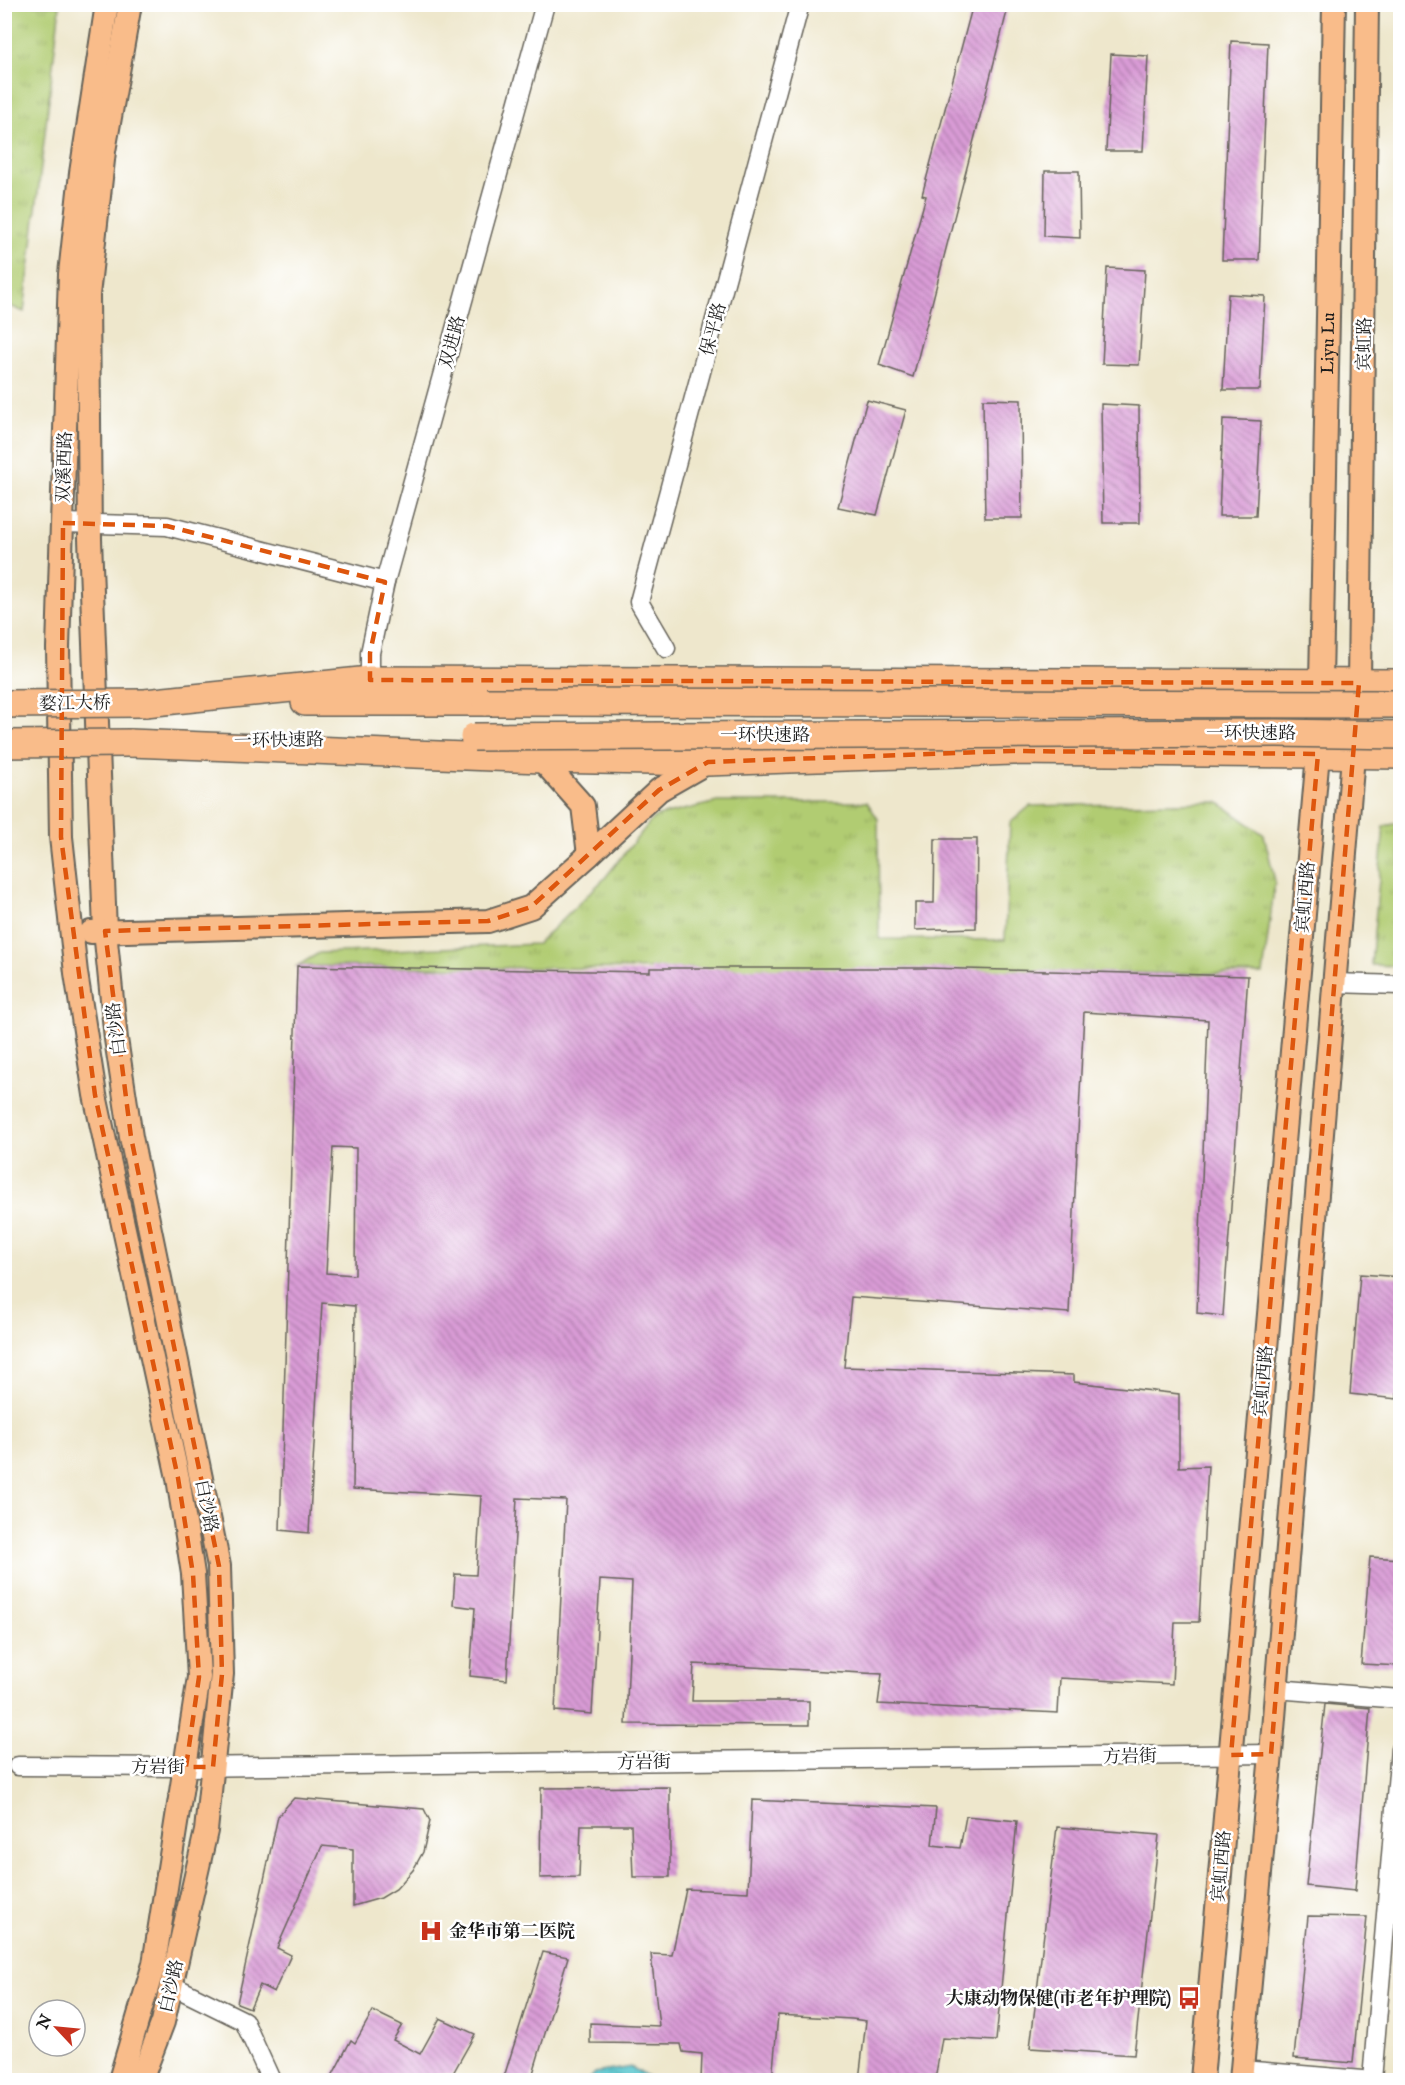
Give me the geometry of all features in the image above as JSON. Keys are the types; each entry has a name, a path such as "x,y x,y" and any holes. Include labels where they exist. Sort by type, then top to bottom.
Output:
{"highway":[{"path":"145,703 370,680 1401,683"},
{"name":"一环快速路","path":"145,703 1401,704"},
{"name":"婺江大桥","path":"4,704 145,703"},
{"name":"一环快速路","path":"130,743 474,737 1253,733 1401,735"},
{"path":"4,744 130,743 541,759 708,762 1013,751 1401,755"}],"main road":[{"name":"双溪西路","path":"72,932 61,837 58,648 70,274 81,173 107,4"},
{"name":"双溪西路","path":"105,931 90,524 88,295 104,151 130,4"},
{"name":"Liyu Lu","path":"1322,682 1335,4"},
{"name":"宾虹路","path":"1359,683 1367,4"},
{"name":"宾虹西路","path":"1202,2080 1318,754 1322,682"},
{"name":"宾虹西路","path":"1242,2075 1271,1754 1359,683"},
{"path":"541,759 583,806 589,855"},
{"path":"72,932 488,921 531,908 660,790 708,762"},
{"name":"白沙路","path":"105,931 116,1039 130,1137 219,1566 222,1674 206,1831 163,2022 141,2080"},
{"name":"白沙路","path":"72,932 95,1095 175,1467 193,1574 199,1677 154,1964 120,2080"}],"street":[{"name":"双进路","path":"370,680 370,653 385,582 545,4"},
{"name":"保平路","path":"666,648 639,602 800,4"},
{"path":"63,523 167,526 385,582"},
{"path":"1333,983 1401,985"},
{"path":"1276,1689 1401,1699"},
{"path":"1372,2080 1401,1749"},
{"name":"方岩街","path":"18,1766 213,1767 1271,1754"},
{"path":"171,1985 244,2020 271,2080"},
{"path":"1242,2075 1362,2080"}],"highlighted area":[{"path":"63,523 167,526 385,582 370,653 370,680 1359,683 1271,1754 1231,1755 1318,754 1013,751 708,762 659,790 531,907 488,921 105,931 131,1137 219,1566 222,1674 213,1767 186,1767 199,1677 193,1574 178,1478 95,1095 61,837"}],"green space":[{"path":"4,5 60,5 24,312 5,304"},
{"path":"717,802 867,802 878,819 879,939 1005,940 1010,823 1030,806 1218,802 1264,835 1275,881 1263,974 297,966 319,953 537,944 604,879 654,817"},
{"path":"1400,823 1400,966 1371,965 1384,826"}],"water":[{"path":"631,2067 653,2080 589,2080 595,2073"}],"building":[{"path":"973,4 1009,4 913,377 879,365 926,196 922,195"},
{"path":"1231,41 1268,43 1259,260 1222,260"},
{"path":"1111,54 1148,56 1143,151 1106,151"},
{"path":"1045,171 1079,171 1080,238 1044,236"},
{"path":"1107,268 1145,270 1139,365 1102,364"},
{"path":"1228,294 1265,296 1260,390 1223,390"},
{"path":"983,399 1021,400 1022,518 985,518"},
{"path":"867,400 906,410 877,515 838,507"},
{"path":"1101,404 1139,406 1140,523 1103,523"},
{"path":"1223,419 1261,421 1256,516 1219,516"},
{"path":"935,839 977,839 976,928 915,930 915,903 934,903"},
{"path":"297,966 650,972 650,968 926,968 1248,976 1223,1316 1197,1313 1208,1020 1084,1012 1069,1313 851,1297 844,1367 1074,1375 1074,1382 1179,1394 1179,1467 1208,1466 1199,1622 1175,1622 1172,1684 1060,1678 1058,1713 878,1704 882,1674 694,1664 692,1701 809,1701 809,1725 626,1724 632,1582 600,1580 592,1714 555,1711 566,1500 517,1498 507,1680 470,1676 475,1608 453,1605 455,1574 476,1575 481,1496 353,1489 355,1306 322,1303 309,1533 280,1530","holes":["333,1147 356,1148 355,1275 326,1273"]},
{"path":"1360,1274 1401,1277 1397,1399 1350,1394"},
{"path":"1370,1557 1401,1559 1401,1666 1361,1664"},
{"path":"1325,1704 1370,1708 1355,1891 1306,1886"},
{"path":"670,1787 670,1877 633,1877 631,1825 581,1825 579,1877 540,1878 541,1788"},
{"path":"294,1798 424,1809 430,1821 423,1852 413,1870 396,1889 381,1898 353,1906 353,1849 322,1846 277,1948 291,1955 274,1992 260,1985 250,2008 237,2003 278,1816"},
{"path":"752,1800 936,1808 932,1845 960,1848 966,1816 1017,1821 996,2041 942,2038 935,2080 859,2080 866,2021 852,2019 778,2015 772,2080 701,2080 702,2054 683,2052 681,2044 590,2043 590,2023 659,2026 651,1954 672,1955 686,1889 748,1892"},
{"path":"1057,1827 1159,1835 1134,2055 1030,2048"},
{"path":"1308,1916 1367,1917 1353,2063 1294,2058"},
{"path":"543,1952 568,1957 531,2080 503,2080"},
{"path":"373,2011 402,2025 393,2040 420,2054 440,2018 475,2034 452,2075 443,2073 439,2080 330,2080 351,2040 355,2043"}],"place":[{"name":"金华市第二医院","path":"431,1931"},
{"name":"大康动物保健(市老年护理院)","path":"1189,1998"}]}
